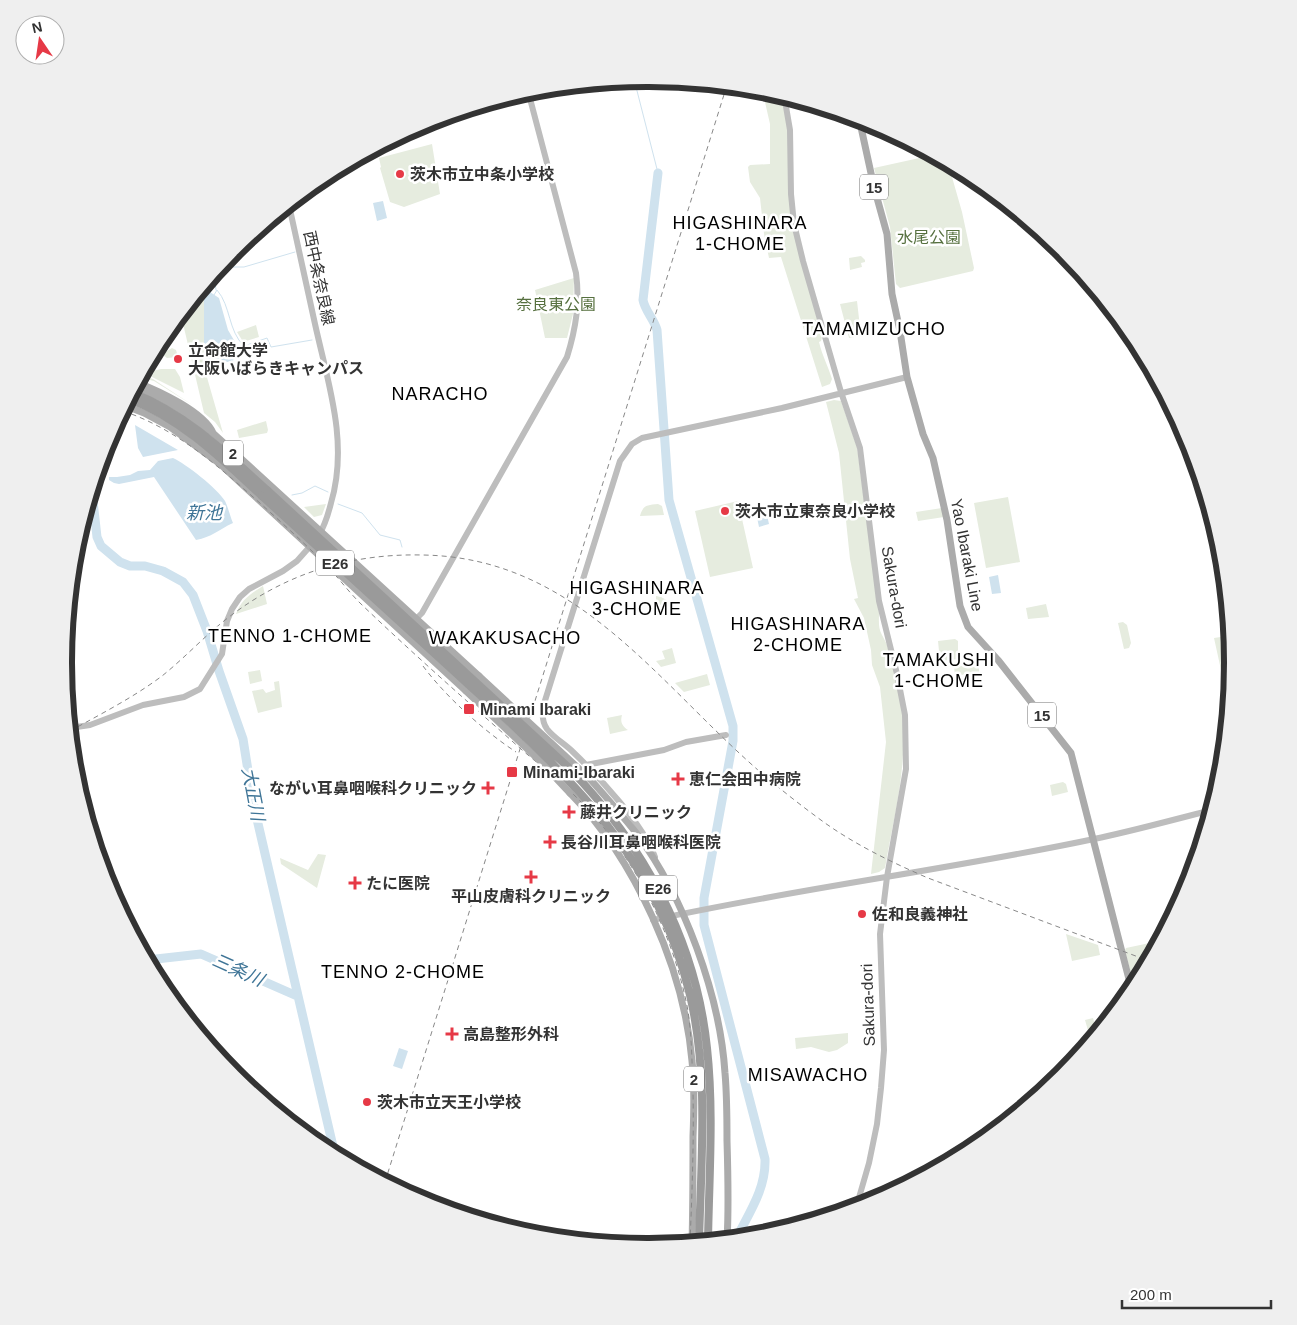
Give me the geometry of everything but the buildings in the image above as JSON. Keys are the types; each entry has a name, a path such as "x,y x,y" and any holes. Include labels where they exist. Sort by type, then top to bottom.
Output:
{"highway":[{"name":"E26","path":"138,396 176,414 236,462 549,749 601,802 637,851 665,901 685,947 703,1020 710,1099 708,1235"},
{"name":"E26","path":"135,402 172,420 200,440 219,457 544,754 580,791 614,833 658,905 677,950 691,997 698,1039 701,1074 700,1236"}],"main road":[{"name":"Yao Ibaraki Line","path":"861,127 874,187 887,234 892,294 907,377 923,434 933,458 947,520 960,606 967,626 998,660 1072,753 1129,980"},
{"path":"144,386 184,406 210,425 214,434"},
{"name":"2","path":"141,390 159,397 184,412 214,434 417,618 590,779 637,835 683,914 694,939 708,985 722,1047 725,1074 729,1163 727,1233"},
{"name":"2","path":"132,408 157,419 184,436 220,464 539,760 608,836 654,920 677,981 688,1027 694,1081 692,1237"},
{"path":"130,413 184,436"}],"street":[{"path":"417,618 422,613 567,356 575,332 578,312 576,273 530,99"},
{"name":"Sakura-dori","path":"785,103 790,130 791,194 794,224 841,392 860,448 879,601 898,674 905,715 906,769 887,877 880,949 884,1050 881,1090 873,1144 858,1199"},
{"name":"西中条奈良線","path":"76,727 90,725 143,705 189,695 200,689 222,654 227,621 240,597 249,589 283,571 297,561 321,532 327,518 337,478 339,436 291,212"},
{"path":"659,870 650,843 637,825 586,765 547,728 542,718 543,707 620,461 632,444 642,438 782,408 907,377"},
{"path":"586,765 664,750 686,742 726,734"},
{"path":"654,920 779,894 887,877 1094,839 1205,812"}],"green space":[{"path":"764,99 783,103 788,129 789,196 822,337 819,342 832,379 830,384 822,387 781,257 769,258 760,198 750,182 748,167 750,165 770,164 770,124"},
{"path":"432,144 440,194 404,207 390,202 379,158"},
{"name":"水尾公園","path":"923,157 951,173 962,212 974,268 973,271 900,288 896,284 890,227 874,168"},
{"path":"861,256 865,260 865,262 861,263 862,267 850,270 849,258"},
{"name":"奈良東公園","path":"574,278 573,314 567,338 545,338 535,290"},
{"path":"204,297 204,367 223,433 215,422 204,413 183,324"},
{"path":"857,301 861,336 849,338 840,304"},
{"path":"256,325 259,337 246,341 242,340 237,332"},
{"path":"172,348 176,350 178,357 167,358 163,355 167,351"},
{"path":"175,369 180,377 184,393 149,376 152,371"},
{"path":"148,377 153,379 194,406 154,381 147,379"},
{"path":"841,401 857,447 879,613 879,627 887,645 894,670 902,713 902,772 885,868 871,874 886,742 880,687 872,665 871,650 864,618 854,599 858,598 850,559 839,453 826,402"},
{"path":"266,421 267,433 239,438 237,430"},
{"path":"1008,497 1020,562 986,568 974,503"},
{"path":"738,501 753,568 710,577 695,511"},
{"path":"326,504 322,515 314,517 304,507"},
{"path":"658,504 662,506 664,515 640,516 646,506"},
{"path":"942,508 944,517 918,521 916,512"},
{"path":"263,586 267,604 236,614 240,605"},
{"path":"656,596 661,597 674,604 656,608"},
{"path":"1046,604 1049,617 1028,619 1026,608"},
{"path":"1123,622 1127,625 1131,643 1129,648 1124,649 1118,623"},
{"path":"1223,637 1224,679 1223,679 1214,638"},
{"path":"955,639 958,641 958,659 940,661 938,641"},
{"path":"672,648 676,663 661,667 656,661 665,659 662,651"},
{"path":"954,666 979,667 979,672 955,676"},
{"path":"260,670 262,681 250,684 248,672"},
{"path":"707,674 710,685 684,692 675,683"},
{"path":"279,681 282,707 258,713 252,691 263,689 266,693 275,690 274,682"},
{"path":"622,715 622,724 628,730 610,734 607,718"},
{"path":"1063,782 1066,784 1068,792 1052,796 1050,785"},
{"path":"318,854 326,855 317,888 281,864 280,858 308,870"},
{"path":"1066,934 1098,945 1100,955 1072,961"},
{"path":"1151,943 1133,974 1131,974 1126,948"},
{"path":"1093,1018 1095,1025 1089,1033 1085,1020"},
{"path":"848,1033 848,1043 837,1050 829,1052 811,1047 796,1049 795,1038"}],"water":[{"path":"383,201 387,218 377,221 373,203"},
{"path":"210,292 219,298 228,330 238,347 233,361 204,366 204,297"},
{"path":"135,425 178,450 143,457 138,448"},
{"name":"新池","path":"173,458 201,477 221,496 226,503 233,523 211,535 196,540 154,477 119,484 109,480 109,477 130,475 138,471 150,470 158,461"},
{"path":"765,506 769,524 759,527 755,508"},
{"path":"998,575 1001,593 992,594 989,577"},
{"path":"399,1048 408,1051 402,1069 393,1066"}],"waterway":[{"path":"636,87 658,173"},
{"path":"658,173 643,300 657,330 669,500 733,726 733,741 704,898 704,925 765,1159 765,1170 760,1191 740,1231"},
{"path":"230,267 244,267 295,252"},
{"path":"215,283 216,290"},
{"path":"214,295 217,290 222,296 235,333 244,346 267,338 271,347 312,340"},
{"path":"292,495 302,493 315,486 328,492"},
{"path":"338,504 362,513 380,535 400,540 402,547"},
{"name":"大正川","path":"94,507 97,537 101,546 120,562 130,566 145,566 163,571 183,582 193,595 207,631 243,739 253,802 332,1144"},
{"name":"三条川","path":"155,959 201,954 297,996"}],"railway":[{"path":"387,1175 725,91"},
{"path":"129,414 161,428 196,450 261,504 325,564 360,603 397,638 573,794 619,847 650,899 662,926 682,982 688,1011 692,1052 693,1111 690,1237"},
{"path":"76,728 151,684 237,611 267,592 298,577 343,563 374,557 422,555 478,562 528,579 574,604 615,635 772,782 818,818 849,839 888,860 928,878 1142,958"},
{"path":"423,666 466,713 516,752"}],"place":[{"name":"茨木市立中条小学校","path":"400,174"},
{"name":"立命館大学 大阪いばらきキャンパス","path":"178,359"},
{"name":"茨木市立東奈良小学校","path":"725,511"},
{"name":"Minami Ibaraki","path":"469,709"},
{"name":"Minami-Ibaraki","path":"512,772"},
{"name":"恵仁会田中病院","path":"678,779"},
{"name":"ながい耳鼻咽喉科クリニック","path":"488,788"},
{"name":"藤井クリニック","path":"569,812"},
{"name":"長谷川耳鼻咽喉科医院","path":"550,842"},
{"name":"平山皮膚科クリニック","path":"531,877"},
{"name":"たに医院","path":"355,883"},
{"name":"佐和良義神社","path":"862,914"},
{"name":"高島整形外科","path":"452,1034"},
{"name":"茨木市立天王小学校","path":"367,1102"}],"district":[{"name":"HIGASHINARA 1-CHOME","path":"740,233"},
{"name":"TAMAMIZUCHO","path":"874,329"},
{"name":"NARACHO","path":"440,394"},
{"name":"HIGASHINARA 3-CHOME","path":"637,598"},
{"name":"HIGASHINARA 2-CHOME","path":"798,634"},
{"name":"TENNO 1-CHOME","path":"290,636"},
{"name":"WAKAKUSACHO","path":"505,638"},
{"name":"TAMAKUSHI 1-CHOME","path":"939,670"},
{"name":"TENNO 2-CHOME","path":"403,972"},
{"name":"MISAWACHO","path":"808,1075"}]}
